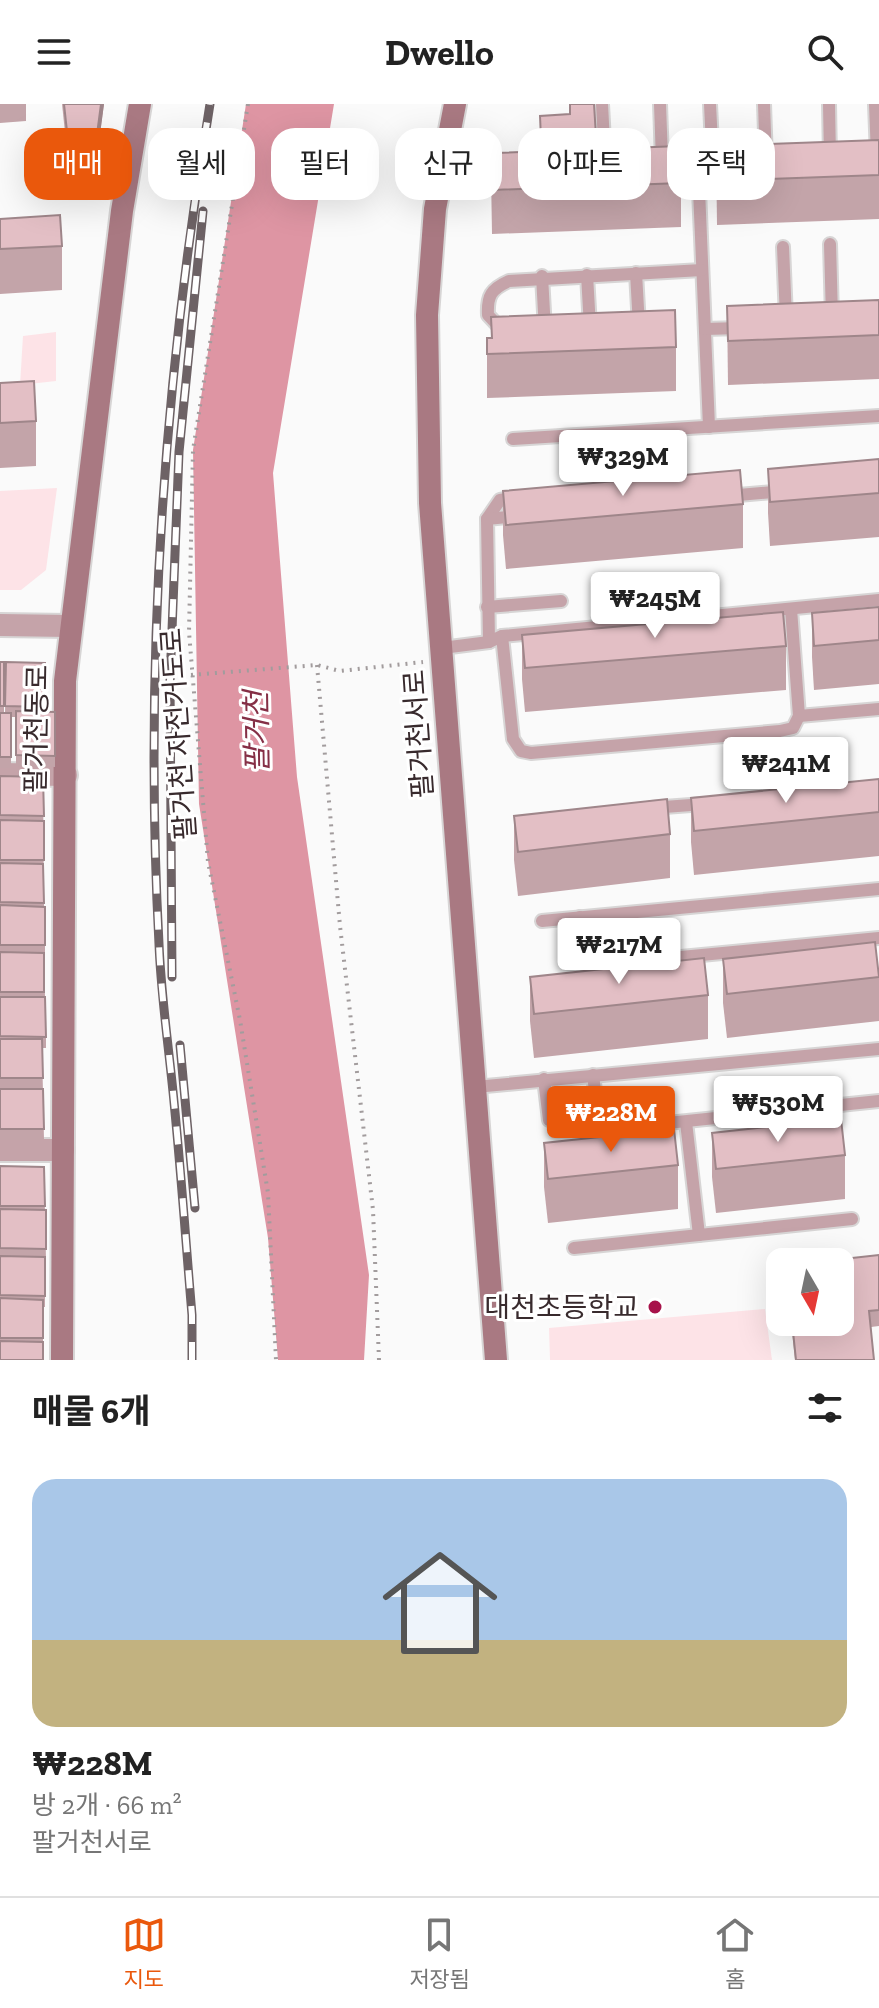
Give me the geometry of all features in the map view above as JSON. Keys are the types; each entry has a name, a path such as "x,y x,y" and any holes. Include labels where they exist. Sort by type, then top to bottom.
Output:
{"main road":[{"name":"팔거천동로","path":"62,1360 69,626 140,104"},
{"name":"팔거천서로","path":"450,128 455,104"},
{"name":"팔거천서로","path":"437,200 427,315 430,503 496,1360"}],"street":[{"path":"0,625 69,626"},
{"path":"0,774 66,775"},
{"path":"0,1150 63,1150"}],"lane":[{"path":"602,104 603,128"},
{"path":"660,104 662,167"},
{"path":"710,104 711,128"},
{"path":"764,104 768,128"},
{"path":"829,104 824,162 846,161"},
{"path":"862,160 878,160 875,104"},
{"path":"651,168 667,167"},
{"path":"699,200 709,427"},
{"path":"830,244 833,324"},
{"path":"773,326 783,247"},
{"path":"513,332 493,324 488,315 490,293 509,281 542,276 702,270"},
{"path":"636,273 639,337"},
{"path":"587,275 591,338"},
{"path":"542,276 546,342"},
{"path":"817,324 848,323"},
{"path":"705,329 802,325"},
{"path":"513,439 879,416"},
{"path":"706,498 801,489"},
{"path":"489,642 487,519 500,500 536,495"},
{"path":"487,519 534,515"},
{"path":"442,654 502,636 879,600"},
{"path":"487,607 561,601"},
{"path":"502,636 513,739 521,751 531,753 780,731 793,728 799,716 791,609"},
{"path":"799,716 879,709"},
{"path":"630,810 723,802"},
{"path":"542,921 879,889"},
{"path":"580,917 587,966 879,938"},
{"path":"475,1087 879,1049"},
{"path":"593,1075 600,1130 879,1101"},
{"path":"544,1079 549,1120"},
{"path":"686,1122 699,1235"},
{"path":"574,1248 852,1219"}],"path":[{"name":"팔거천 자전거도로","path":"248,104 193,450 191,675 208,862 240,1020 268,1193 276,1360"},
{"path":"191,675 317,665 340,671 442,654"},
{"path":"317,665 340,926 373,1210 379,1360"}],"shaded area":[{"path":"56,332 56,381 20,385 23,336"},
{"path":"57,488 46,570 21,590 0,590 0,491"},
{"path":"765,1309 766,1336 769,1336 772,1360 550,1360 549,1328"}],"water":[{"name":"팔거천","path":"246,104 334,104 330,128 271,128 271,200 318,200 273,473 297,777 369,1275 364,1360 278,1360 268,1238 199,804 193,450 231,200 255,200 255,128 242,128"}],"building":[{"path":"64,104 101,104 98,128 67,128"},
{"path":"570,104 594,104 596,128 541,128 540,116 570,114"},
{"path":"879,140 879,175 775,179 775,144"},
{"path":"667,146 667,184 651,184 651,147"},
{"path":"518,152 518,189 502,190 502,153"},
{"path":"60,215 62,246 0,249 0,219"},
{"path":"879,300 879,335 728,341 727,306"},
{"path":"675,310 676,347 487,354 487,338 492,338 491,317"},
{"path":"34,381 36,421 0,423 0,383"},
{"path":"879,459 879,493 770,502 768,469"},
{"path":"740,470 743,504 506,525 503,491"},
{"path":"879,607 879,640 814,646 812,613"},
{"path":"783,612 786,646 525,668 522,635"},
{"path":"0,662 4,662 4,706 0,706"},
{"path":"6,662 45,663 45,707 5,706"},
{"path":"16,711 55,712 55,756 16,755"},
{"path":"0,713 11,713 11,757 0,757"},
{"path":"0,776 43,777 44,816 0,815"},
{"path":"879,779 879,812 694,831 691,798"},
{"path":"667,799 670,834 518,852 514,816"},
{"path":"0,820 44,821 44,860 0,860"},
{"path":"0,863 43,864 44,903 0,902"},
{"path":"0,905 45,907 45,945 0,945"},
{"path":"875,942 879,977 727,994 723,959"},
{"path":"0,952 44,953 44,992 0,992"},
{"path":"704,958 708,995 534,1014 530,977"},
{"path":"0,997 45,997 46,1037 0,1036"},
{"path":"0,1039 42,1039 43,1078 0,1078"},
{"path":"0,1089 43,1089 44,1129 0,1129"},
{"path":"841,1119 845,1155 716,1169 712,1133"},
{"path":"674,1129 678,1165 548,1179 544,1143"},
{"path":"0,1166 44,1167 45,1206 0,1206"},
{"path":"0,1209 46,1210 46,1249 0,1248"},
{"path":"879,1255 879,1310 869,1311 874,1360 796,1360 793,1336 854,1336 854,1258"},
{"path":"0,1256 45,1257 45,1296 0,1295"},
{"path":"0,1298 43,1300 43,1338 0,1338"},
{"path":"0,1341 43,1342 43,1360 0,1360"}],"railway":[{"path":"192,1360 192,1315 177,1128 160,964 154,733 156,628 170,417 194,208 210,104"},
{"path":"172,977 170,681 179,452 203,211"},
{"path":"180,1045 195,1208"}],"place":[{"name":"대천초등학교","path":"655,1307"}]}
